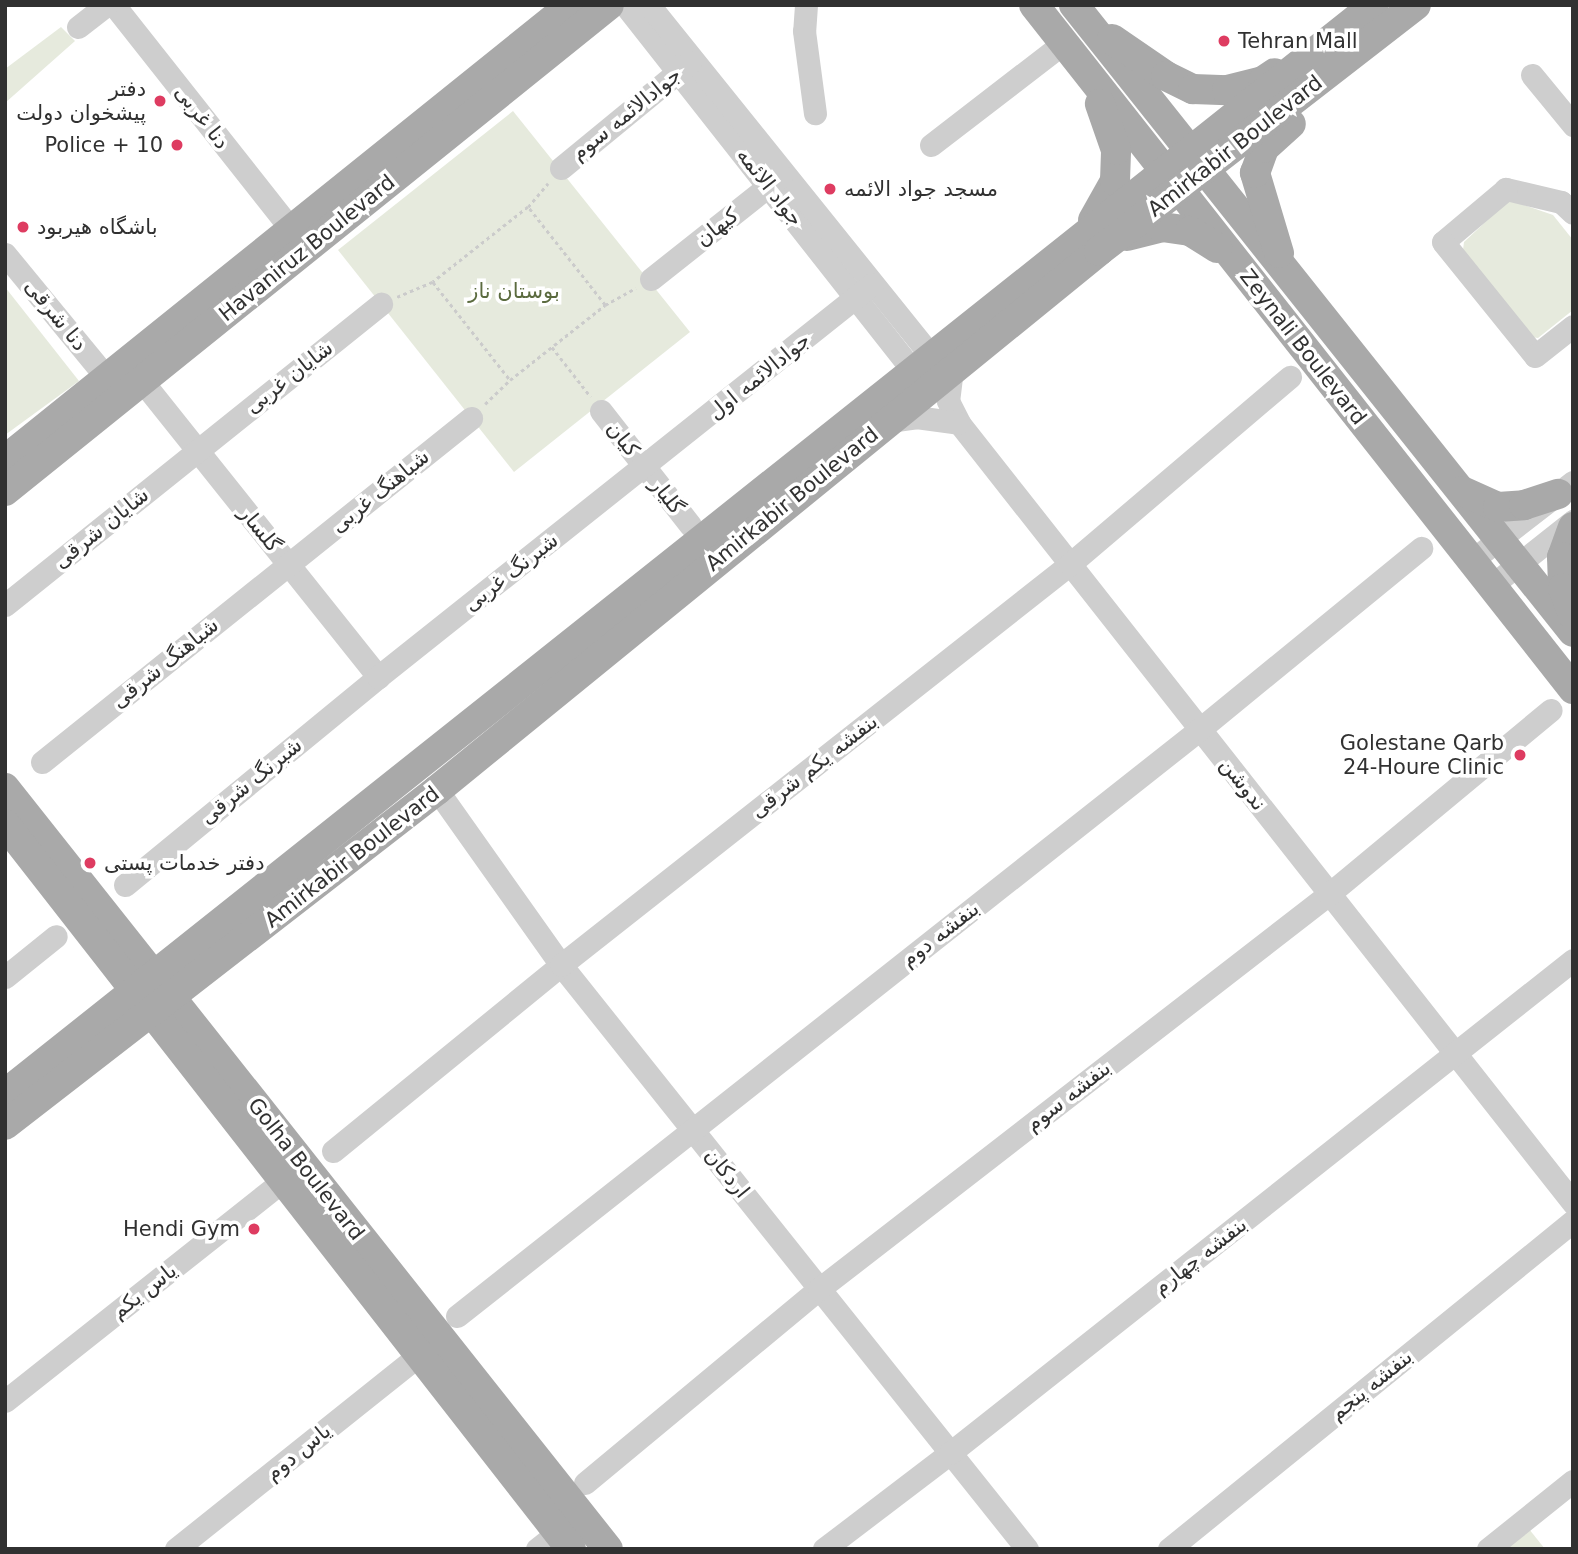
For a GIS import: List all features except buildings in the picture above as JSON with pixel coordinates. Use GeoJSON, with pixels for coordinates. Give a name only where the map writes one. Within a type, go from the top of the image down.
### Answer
{"type":"FeatureCollection","features":[{"type":"Feature","properties":{"kind":"main road","name":"Havaniruz Boulevard"},"geometry":{"type":"LineString","coordinates":[[5,460],[570,5]]}},
{"type":"Feature","properties":{"kind":"main road","name":"Havaniruz Boulevard"},"geometry":{"type":"LineString","coordinates":[[5,491],[609,5]]}},
{"type":"Feature","properties":{"kind":"main road","name":"Zeynali Boulevard"},"geometry":{"type":"LineString","coordinates":[[1034,5],[1573,689]]}},
{"type":"Feature","properties":{"kind":"main road","name":"Amirkabir Boulevard"},"geometry":{"type":"LineString","coordinates":[[1196,161],[1332,38],[1374,5]]}},
{"type":"Feature","properties":{"kind":"main road","name":"Amirkabir Boulevard"},"geometry":{"type":"LineString","coordinates":[[5,1125],[154,995],[932,365],[1196,161],[1416,5]]}},
{"type":"Feature","properties":{"kind":"main road"},"geometry":{"type":"LineString","coordinates":[[1287,276],[1258,190],[1255,173],[1264,148],[1373,60],[1428,5]]}},
{"type":"Feature","properties":{"kind":"main road","name":"Zeynali Boulevard"},"geometry":{"type":"LineString","coordinates":[[1079,12],[1456,489],[1573,632]]}},
{"type":"Feature","properties":{"kind":"main road"},"geometry":{"type":"LineString","coordinates":[[1079,12],[1166,76],[1193,89],[1227,90],[1263,81],[1332,38]]}},
{"type":"Feature","properties":{"kind":"main road"},"geometry":{"type":"LineString","coordinates":[[1057,36],[1102,108],[1116,150],[1115,181],[1091,243]]}},
{"type":"Feature","properties":{"kind":"main road"},"geometry":{"type":"LineString","coordinates":[[1091,243],[1162,227],[1190,231],[1216,248],[1261,292]]}},
{"type":"Feature","properties":{"kind":"main road","name":"Amirkabir Boulevard"},"geometry":{"type":"LineString","coordinates":[[5,1094],[154,995],[437,790],[886,421],[932,365]]}},
{"type":"Feature","properties":{"kind":"main road"},"geometry":{"type":"LineString","coordinates":[[1456,489],[1498,507],[1524,506],[1565,488]]}},
{"type":"Feature","properties":{"kind":"main road"},"geometry":{"type":"LineString","coordinates":[[1573,527],[1562,557],[1563,588],[1573,615]]}},
{"type":"Feature","properties":{"kind":"main road","name":"Golha Boulevard"},"geometry":{"type":"LineString","coordinates":[[5,788],[154,995],[283,1181],[419,1355],[562,1536],[599,1546]]}},
{"type":"Feature","properties":{"kind":"main road","name":"Golha Boulevard"},"geometry":{"type":"LineString","coordinates":[[5,824],[154,995],[562,1536]]}},
{"type":"Feature","properties":{"kind":"street"},"geometry":{"type":"LineString","coordinates":[[78,27],[106,5]]}},
{"type":"Feature","properties":{"kind":"street","name":"دنا غربی"},"geometry":{"type":"LineString","coordinates":[[114,5],[290,228]]}},
{"type":"Feature","properties":{"kind":"street","name":"جواد الائمه"},"geometry":{"type":"LineString","coordinates":[[625,5],[685,66],[864,291],[932,365]]}},
{"type":"Feature","properties":{"kind":"street","name":"جواد الائمه"},"geometry":{"type":"LineString","coordinates":[[649,5],[685,66]]}},
{"type":"Feature","properties":{"kind":"street"},"geometry":{"type":"LineString","coordinates":[[806,5],[804,31],[815,113]]}},
{"type":"Feature","properties":{"kind":"street"},"geometry":{"type":"LineString","coordinates":[[930,145],[1057,36]]}},
{"type":"Feature","properties":{"kind":"street","name":"جوادالائمه سوم"},"geometry":{"type":"LineString","coordinates":[[561,168],[685,66]]}},
{"type":"Feature","properties":{"kind":"street"},"geometry":{"type":"LineString","coordinates":[[1532,75],[1573,125]]}},
{"type":"Feature","properties":{"kind":"street","name":"کیهان"},"geometry":{"type":"LineString","coordinates":[[651,279],[776,180]]}},
{"type":"Feature","properties":{"kind":"street"},"geometry":{"type":"LineString","coordinates":[[1573,213],[1561,202],[1506,189],[1443,242],[1535,356],[1573,326]]}},
{"type":"Feature","properties":{"kind":"street","name":"دنا شرقی"},"geometry":{"type":"LineString","coordinates":[[5,254],[106,377]]}},
{"type":"Feature","properties":{"kind":"street","name":"جوادالائمه اول"},"geometry":{"type":"LineString","coordinates":[[645,467],[864,291]]}},
{"type":"Feature","properties":{"kind":"street","name":"شایان غربی"},"geometry":{"type":"LineString","coordinates":[[197,450],[381,304]]}},
{"type":"Feature","properties":{"kind":"street"},"geometry":{"type":"LineString","coordinates":[[932,365],[959,423]]}},
{"type":"Feature","properties":{"kind":"street","name":"بنفشه یکم شرقی"},"geometry":{"type":"LineString","coordinates":[[333,1151],[561,965],[1070,564],[1290,377]]}},
{"type":"Feature","properties":{"kind":"street","name":"گلسار"},"geometry":{"type":"LineString","coordinates":[[142,381],[378,677]]}},
{"type":"Feature","properties":{"kind":"street","name":"کیان"},"geometry":{"type":"LineString","coordinates":[[601,411],[645,467]]}},
{"type":"Feature","properties":{"kind":"street"},"geometry":{"type":"LineString","coordinates":[[886,421],[916,417],[959,423]]}},
{"type":"Feature","properties":{"kind":"street","name":"شباهنگ غربی"},"geometry":{"type":"LineString","coordinates":[[288,564],[471,418]]}},
{"type":"Feature","properties":{"kind":"street","name":"ندوشن"},"geometry":{"type":"LineString","coordinates":[[959,423],[1573,1203]]}},
{"type":"Feature","properties":{"kind":"street","name":"شایان شرقی"},"geometry":{"type":"LineString","coordinates":[[5,605],[197,450]]}},
{"type":"Feature","properties":{"kind":"street","name":"گلیار"},"geometry":{"type":"LineString","coordinates":[[645,467],[690,525]]}},
{"type":"Feature","properties":{"kind":"street","name":"شبرنگ غربی"},"geometry":{"type":"LineString","coordinates":[[378,677],[645,467]]}},
{"type":"Feature","properties":{"kind":"street"},"geometry":{"type":"LineString","coordinates":[[1471,561],[1565,488]]}},
{"type":"Feature","properties":{"kind":"street"},"geometry":{"type":"LineString","coordinates":[[1491,586],[1573,521]]}},
{"type":"Feature","properties":{"kind":"street","name":"بنفشه دوم"},"geometry":{"type":"LineString","coordinates":[[457,1316],[1200,729],[1421,548]]}},
{"type":"Feature","properties":{"kind":"street","name":"شباهنگ شرقی"},"geometry":{"type":"LineString","coordinates":[[42,762],[288,564]]}},
{"type":"Feature","properties":{"kind":"street","name":"شبرنگ شرقی"},"geometry":{"type":"LineString","coordinates":[[125,885],[378,677]]}},
{"type":"Feature","properties":{"kind":"street","name":"بنفشه سوم"},"geometry":{"type":"LineString","coordinates":[[585,1483],[820,1289],[1329,894],[1551,710]]}},
{"type":"Feature","properties":{"kind":"street","name":"اردکان"},"geometry":{"type":"LineString","coordinates":[[437,790],[561,965],[1027,1549]]}},
{"type":"Feature","properties":{"kind":"street"},"geometry":{"type":"LineString","coordinates":[[5,977],[56,936]]}},
{"type":"Feature","properties":{"kind":"street","name":"بنفشه چهارم"},"geometry":{"type":"LineString","coordinates":[[824,1549],[950,1453],[1573,960]]}},
{"type":"Feature","properties":{"kind":"street","name":"یاس یکم"},"geometry":{"type":"LineString","coordinates":[[5,1401],[283,1181]]}},
{"type":"Feature","properties":{"kind":"street","name":"بنفشه پنجم"},"geometry":{"type":"LineString","coordinates":[[1169,1549],[1573,1221]]}},
{"type":"Feature","properties":{"kind":"street","name":"یاس دوم"},"geometry":{"type":"LineString","coordinates":[[176,1549],[419,1355]]}},
{"type":"Feature","properties":{"kind":"street"},"geometry":{"type":"LineString","coordinates":[[1488,1549],[1573,1481]]}},
{"type":"Feature","properties":{"kind":"path"},"geometry":{"type":"LineString","coordinates":[[381,304],[433,282],[528,207],[561,168]]}},
{"type":"Feature","properties":{"kind":"path"},"geometry":{"type":"LineString","coordinates":[[528,207],[605,305]]}},
{"type":"Feature","properties":{"kind":"path"},"geometry":{"type":"LineString","coordinates":[[471,418],[510,380],[605,305],[651,279]]}},
{"type":"Feature","properties":{"kind":"path"},"geometry":{"type":"LineString","coordinates":[[433,282],[510,380]]}},
{"type":"Feature","properties":{"kind":"path"},"geometry":{"type":"LineString","coordinates":[[552,347],[601,411]]}},
{"type":"Feature","properties":{"kind":"green space"},"geometry":{"type":"Polygon","coordinates":[[[61,27],[75,41],[5,103],[5,69],[61,27]]]}},
{"type":"Feature","properties":{"kind":"green space","name":"بوستان ناز"},"geometry":{"type":"Polygon","coordinates":[[[513,111],[690,332],[514,472],[338,250],[513,111]]]}},
{"type":"Feature","properties":{"kind":"green space"},"geometry":{"type":"Polygon","coordinates":[[[1509,200],[1553,215],[1573,240],[1573,310],[1538,338],[1531,337],[1463,250],[1464,242],[1509,200]]]}},
{"type":"Feature","properties":{"kind":"green space"},"geometry":{"type":"Polygon","coordinates":[[[5,287],[79,381],[5,435],[5,287]]]}},
{"type":"Feature","properties":{"kind":"green space"},"geometry":{"type":"Polygon","coordinates":[[[1529,1529],[1545,1549],[1505,1549],[1529,1529]]]}},
{"type":"Feature","properties":{"kind":"place","name":"Tehran Mall"},"geometry":{"type":"Point","coordinates":[1224,41]}},
{"type":"Feature","properties":{"kind":"place","name":"دفتر پیشخوان دولت"},"geometry":{"type":"Point","coordinates":[160,101]}},
{"type":"Feature","properties":{"kind":"place","name":"Police + 10"},"geometry":{"type":"Point","coordinates":[177,145]}},
{"type":"Feature","properties":{"kind":"place","name":"مسجد جواد الائمه"},"geometry":{"type":"Point","coordinates":[830,189]}},
{"type":"Feature","properties":{"kind":"place","name":"باشگاه هیربود"},"geometry":{"type":"Point","coordinates":[23,227]}},
{"type":"Feature","properties":{"kind":"place","name":"Golestane Qarb 24-Houre Clinic"},"geometry":{"type":"Point","coordinates":[1520,755]}},
{"type":"Feature","properties":{"kind":"place","name":"دفتر خدمات پستی"},"geometry":{"type":"Point","coordinates":[90,863]}},
{"type":"Feature","properties":{"kind":"place","name":"Hendi Gym"},"geometry":{"type":"Point","coordinates":[254,1229]}}]}
